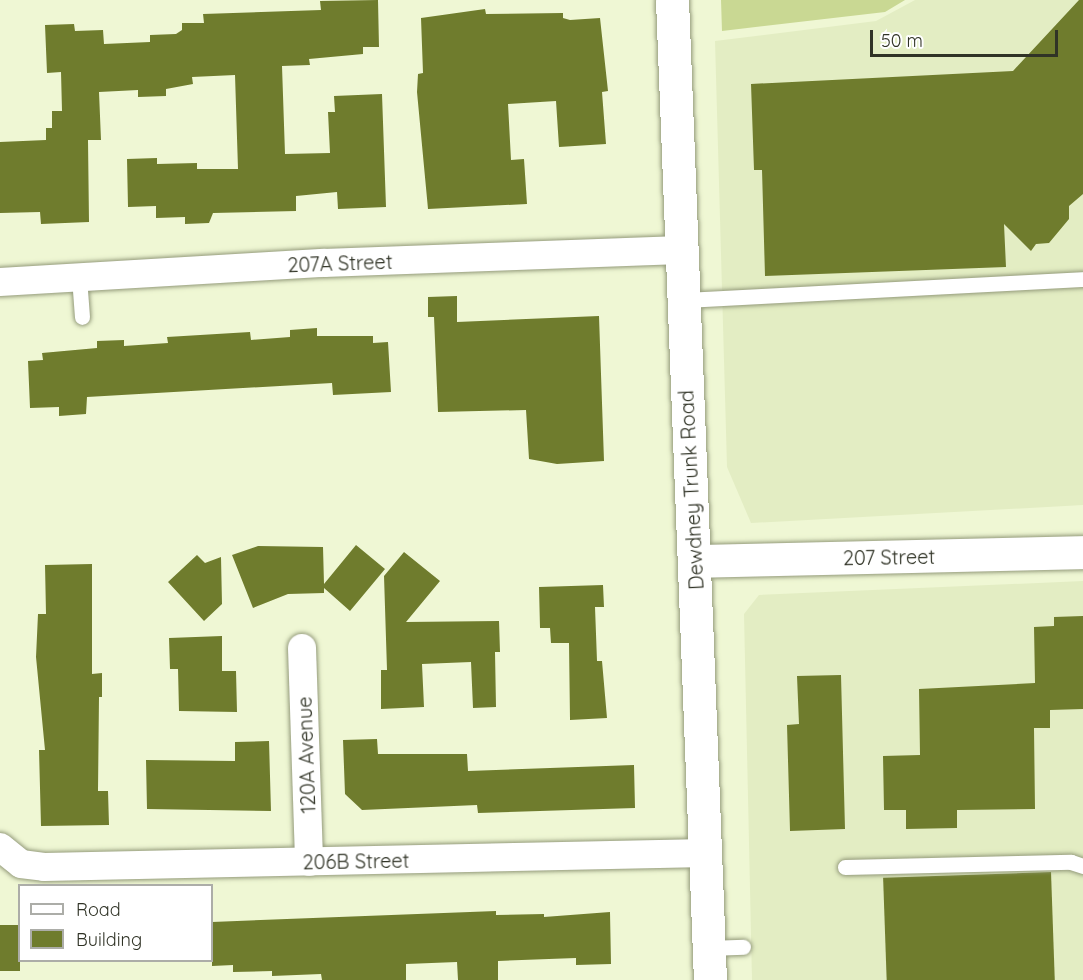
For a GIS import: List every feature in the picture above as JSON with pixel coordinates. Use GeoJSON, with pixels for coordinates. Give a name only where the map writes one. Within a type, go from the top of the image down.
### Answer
{"type":"FeatureCollection","features":[{"type":"Feature","properties":{"kind":"main road","name":"Dewdney Trunk Road"},"geometry":{"type":"LineString","coordinates":[[672,0],[707,853],[710,980]]}},
{"type":"Feature","properties":{"kind":"main road","name":"207 Street"},"geometry":{"type":"LineString","coordinates":[[694,561],[1083,552]]}},
{"type":"Feature","properties":{"kind":"street","name":"207A Street"},"geometry":{"type":"LineString","coordinates":[[0,282],[324,263],[681,250]]}},
{"type":"Feature","properties":{"kind":"street","name":"120A Avenue"},"geometry":{"type":"LineString","coordinates":[[302,648],[309,862]]}},
{"type":"Feature","properties":{"kind":"street","name":"206B Street"},"geometry":{"type":"LineString","coordinates":[[3,851],[21,864],[44,867],[707,853]]}},
{"type":"Feature","properties":{"kind":"lane"},"geometry":{"type":"LineString","coordinates":[[80,277],[82,317]]}},
{"type":"Feature","properties":{"kind":"lane"},"geometry":{"type":"LineString","coordinates":[[683,300],[1083,279]]}},
{"type":"Feature","properties":{"kind":"lane"},"geometry":{"type":"LineString","coordinates":[[845,867],[1071,862],[1083,866]]}},
{"type":"Feature","properties":{"kind":"lane"},"geometry":{"type":"LineString","coordinates":[[709,948],[743,947]]}},
{"type":"Feature","properties":{"kind":"shaded area"},"geometry":{"type":"Polygon","coordinates":[[[721,0],[905,0],[885,12],[722,31],[721,0]]]}},
{"type":"Feature","properties":{"kind":"shaded area"},"geometry":{"type":"Polygon","coordinates":[[[915,0],[1083,0],[1083,505],[751,523],[727,467],[715,41],[876,21],[915,0]]]}},
{"type":"Feature","properties":{"kind":"shaded area"},"geometry":{"type":"Polygon","coordinates":[[[1083,581],[1083,980],[752,980],[744,614],[759,595],[1083,581]]]}},
{"type":"Feature","properties":{"kind":"building"},"geometry":{"type":"Polygon","coordinates":[[[378,0],[379,47],[363,47],[363,54],[309,59],[310,65],[282,66],[285,154],[330,153],[328,112],[335,112],[334,96],[382,94],[386,207],[338,209],[337,192],[296,196],[296,211],[213,213],[209,223],[185,224],[185,217],[156,218],[156,206],[128,207],[127,159],[157,158],[157,164],[197,163],[197,169],[238,169],[235,75],[192,77],[193,84],[166,89],[166,96],[138,97],[138,90],[99,92],[101,140],[88,140],[89,222],[41,224],[40,212],[0,213],[0,142],[46,140],[46,128],[52,128],[52,111],[62,111],[61,72],[47,73],[45,25],[74,24],[75,31],[103,30],[104,44],[150,42],[150,35],[176,34],[182,30],[182,23],[204,23],[203,14],[321,10],[320,1],[378,0]]]}},
{"type":"Feature","properties":{"kind":"building"},"geometry":{"type":"Polygon","coordinates":[[[1079,0],[1083,0],[1083,194],[1069,206],[1069,219],[1049,243],[1036,244],[1031,251],[1004,224],[1006,267],[765,276],[762,170],[754,170],[751,84],[1013,71],[1079,0]]]}},
{"type":"Feature","properties":{"kind":"building"},"geometry":{"type":"Polygon","coordinates":[[[485,9],[486,14],[563,13],[563,18],[570,20],[600,18],[608,91],[602,92],[606,144],[559,147],[556,101],[508,104],[511,160],[524,159],[527,204],[428,209],[417,92],[418,74],[423,73],[421,18],[485,9]]]}},
{"type":"Feature","properties":{"kind":"building"},"geometry":{"type":"Polygon","coordinates":[[[457,296],[457,322],[599,316],[604,461],[557,464],[529,459],[526,410],[438,412],[434,317],[428,317],[428,297],[457,296]]]}},
{"type":"Feature","properties":{"kind":"building"},"geometry":{"type":"Polygon","coordinates":[[[317,328],[317,336],[373,336],[373,343],[388,342],[391,392],[333,395],[332,383],[87,397],[86,414],[59,416],[59,407],[30,408],[28,361],[43,360],[42,353],[97,348],[97,341],[124,340],[124,346],[168,343],[167,337],[250,332],[251,340],[290,337],[290,330],[317,328]]]}},
{"type":"Feature","properties":{"kind":"building"},"geometry":{"type":"Polygon","coordinates":[[[356,545],[385,569],[350,611],[324,588],[324,593],[288,594],[253,608],[232,555],[258,546],[323,547],[324,584],[356,545]]]}},
{"type":"Feature","properties":{"kind":"building"},"geometry":{"type":"Polygon","coordinates":[[[404,552],[440,581],[406,622],[499,621],[500,652],[495,652],[496,707],[473,708],[471,662],[422,664],[424,707],[381,709],[381,670],[387,670],[384,576],[404,552]]]}},
{"type":"Feature","properties":{"kind":"building"},"geometry":{"type":"Polygon","coordinates":[[[197,555],[205,563],[221,557],[222,604],[204,621],[168,582],[197,555]]]}},
{"type":"Feature","properties":{"kind":"building"},"geometry":{"type":"Polygon","coordinates":[[[92,564],[92,674],[102,673],[102,697],[99,697],[98,791],[108,791],[109,825],[41,826],[39,750],[45,750],[36,657],[38,614],[46,614],[45,565],[92,564]]]}},
{"type":"Feature","properties":{"kind":"building"},"geometry":{"type":"Polygon","coordinates":[[[603,585],[604,607],[595,607],[597,661],[602,661],[607,718],[570,720],[569,643],[551,643],[550,628],[540,628],[539,587],[603,585]]]}},
{"type":"Feature","properties":{"kind":"building"},"geometry":{"type":"Polygon","coordinates":[[[1083,616],[1083,709],[1050,710],[1050,728],[1034,728],[1035,809],[957,810],[957,828],[906,829],[906,810],[884,810],[883,756],[920,755],[919,689],[1035,683],[1034,627],[1054,626],[1054,617],[1083,616]]]}},
{"type":"Feature","properties":{"kind":"building"},"geometry":{"type":"Polygon","coordinates":[[[222,636],[222,671],[236,671],[237,712],[179,711],[178,669],[170,669],[169,638],[222,636]]]}},
{"type":"Feature","properties":{"kind":"building"},"geometry":{"type":"Polygon","coordinates":[[[841,675],[845,829],[790,831],[787,725],[799,724],[797,676],[841,675]]]}},
{"type":"Feature","properties":{"kind":"building"},"geometry":{"type":"Polygon","coordinates":[[[377,739],[378,754],[467,754],[468,771],[634,765],[635,808],[478,813],[477,805],[362,810],[345,794],[343,740],[377,739]]]}},
{"type":"Feature","properties":{"kind":"building"},"geometry":{"type":"Polygon","coordinates":[[[269,741],[271,811],[147,809],[146,760],[235,761],[235,742],[269,741]]]}},
{"type":"Feature","properties":{"kind":"building"},"geometry":{"type":"Polygon","coordinates":[[[1051,872],[1055,980],[887,980],[883,878],[1051,872]]]}},
{"type":"Feature","properties":{"kind":"building"},"geometry":{"type":"Polygon","coordinates":[[[496,911],[496,915],[544,914],[544,917],[610,912],[611,964],[576,965],[576,958],[498,961],[498,980],[458,980],[457,962],[406,964],[406,980],[322,980],[321,974],[272,976],[272,971],[233,972],[233,965],[212,966],[213,922],[496,911]]]}},
{"type":"Feature","properties":{"kind":"building"},"geometry":{"type":"Polygon","coordinates":[[[0,925],[18,925],[20,971],[0,971],[0,925]]]}}]}
